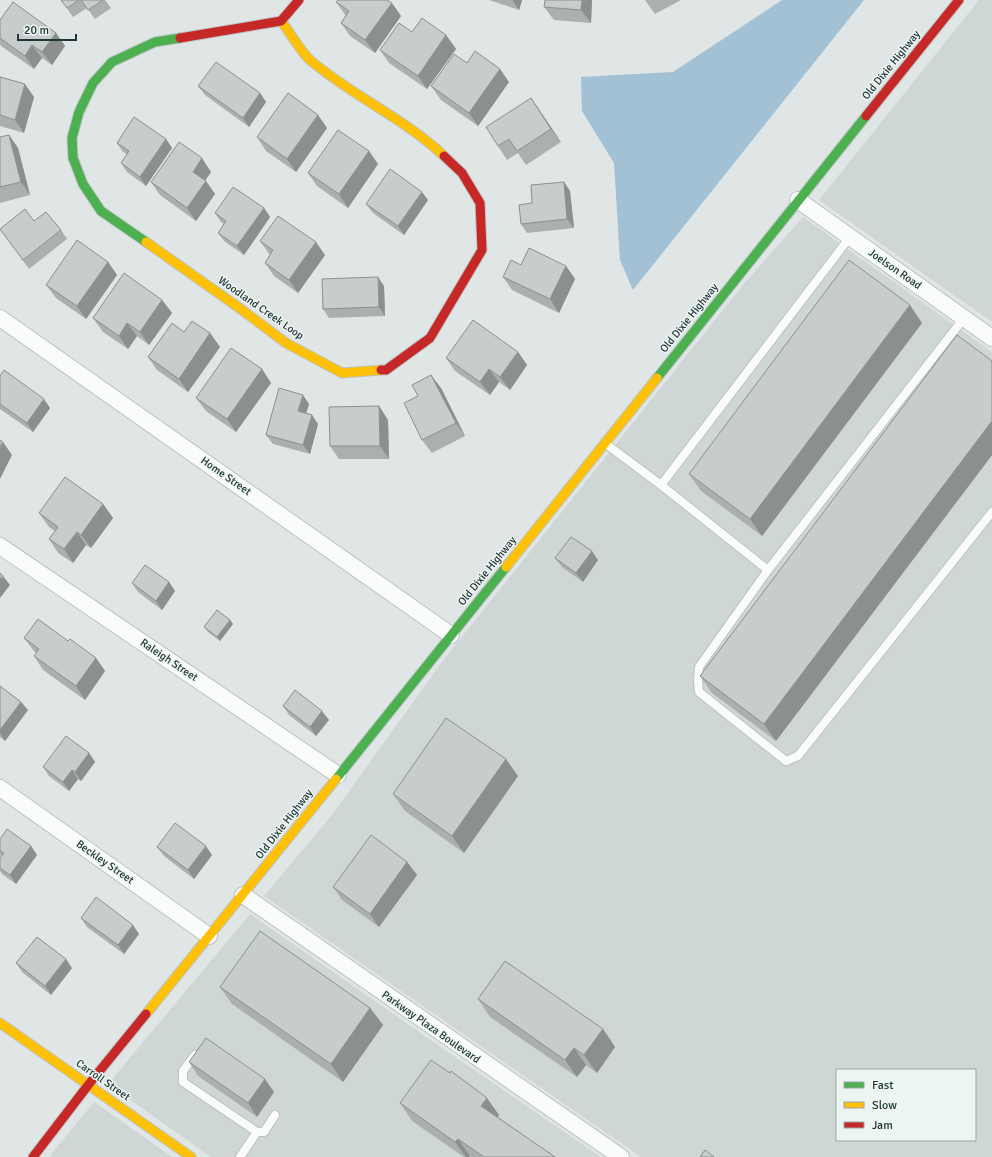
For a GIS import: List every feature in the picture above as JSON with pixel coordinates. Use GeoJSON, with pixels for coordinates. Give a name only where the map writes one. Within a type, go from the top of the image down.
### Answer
{"type":"FeatureCollection","features":[{"type":"Feature","properties":{"kind":"street"},"geometry":{"type":"LineString","coordinates":[[281,21],[299,0]]}},
{"type":"Feature","properties":{"kind":"street","name":"Old Dixie Highway"},"geometry":{"type":"LineString","coordinates":[[33,1157],[89,1084],[243,895],[959,0]]}},
{"type":"Feature","properties":{"kind":"street","name":"Woodland Creek Loop"},"geometry":{"type":"LineString","coordinates":[[281,21],[309,59],[358,95],[429,142],[462,173],[480,204],[482,250],[430,338],[386,370],[342,373],[286,342],[101,211],[83,184],[73,158],[72,138],[80,112],[94,83],[112,62],[155,42],[281,21]]}},
{"type":"Feature","properties":{"kind":"street","name":"Joelson Road"},"geometry":{"type":"LineString","coordinates":[[798,200],[992,338]]}},
{"type":"Feature","properties":{"kind":"street","name":"Home Street"},"geometry":{"type":"LineString","coordinates":[[0,318],[451,635]]}},
{"type":"Feature","properties":{"kind":"street","name":"Raleigh Street"},"geometry":{"type":"LineString","coordinates":[[0,546],[338,775]]}},
{"type":"Feature","properties":{"kind":"street","name":"Beckley Street"},"geometry":{"type":"LineString","coordinates":[[0,788],[209,936]]}},
{"type":"Feature","properties":{"kind":"street","name":"Parkway Plaza Boulevard"},"geometry":{"type":"LineString","coordinates":[[243,895],[620,1157]]}},
{"type":"Feature","properties":{"kind":"street","name":"Carroll Street"},"geometry":{"type":"LineString","coordinates":[[0,1023],[191,1157]]}},
{"type":"Feature","properties":{"kind":"lane"},"geometry":{"type":"LineString","coordinates":[[661,484],[850,237]]}},
{"type":"Feature","properties":{"kind":"lane"},"geometry":{"type":"LineString","coordinates":[[964,318],[768,570],[699,667],[699,692],[786,761],[798,756],[992,512]]}},
{"type":"Feature","properties":{"kind":"lane"},"geometry":{"type":"LineString","coordinates":[[604,443],[661,484],[768,570]]}},
{"type":"Feature","properties":{"kind":"lane"},"geometry":{"type":"LineString","coordinates":[[198,1051],[183,1071],[183,1082],[257,1132],[264,1132],[275,1115]]}},
{"type":"Feature","properties":{"kind":"lane"},"geometry":{"type":"LineString","coordinates":[[240,1157],[257,1132]]}},
{"type":"Feature","properties":{"kind":"shaded area"},"geometry":{"type":"Polygon","coordinates":[[[979,0],[992,0],[992,322],[819,200],[979,0]]]}},
{"type":"Feature","properties":{"kind":"shaded area"},"geometry":{"type":"Polygon","coordinates":[[[803,217],[992,352],[992,1157],[641,1157],[264,896],[332,815],[445,658],[743,285],[803,217]]]}},
{"type":"Feature","properties":{"kind":"shaded area"},"geometry":{"type":"Polygon","coordinates":[[[250,914],[601,1157],[211,1157],[108,1084],[250,914]]]}},
{"type":"Feature","properties":{"kind":"shaded area"},"geometry":{"type":"Polygon","coordinates":[[[94,1102],[172,1157],[49,1157],[94,1102]]]}},
{"type":"Feature","properties":{"kind":"water"},"geometry":{"type":"Polygon","coordinates":[[[782,0],[864,0],[633,290],[620,260],[614,163],[582,111],[581,77],[673,72],[782,0]]]}},
{"type":"Feature","properties":{"kind":"building"},"geometry":{"type":"Polygon","coordinates":[[[61,0],[79,0],[67,8],[61,0]]]}},
{"type":"Feature","properties":{"kind":"building"},"geometry":{"type":"Polygon","coordinates":[[[81,0],[103,0],[88,10],[81,0]]]}},
{"type":"Feature","properties":{"kind":"building"},"geometry":{"type":"Polygon","coordinates":[[[338,0],[387,0],[392,3],[365,40],[341,23],[349,11],[336,2],[338,0]]]}},
{"type":"Feature","properties":{"kind":"building"},"geometry":{"type":"Polygon","coordinates":[[[545,0],[582,0],[581,10],[544,7],[545,0]]]}},
{"type":"Feature","properties":{"kind":"building"},"geometry":{"type":"Polygon","coordinates":[[[13,2],[56,33],[42,52],[32,45],[25,56],[0,38],[0,20],[13,2]]]}},
{"type":"Feature","properties":{"kind":"building"},"geometry":{"type":"Polygon","coordinates":[[[422,18],[446,35],[418,76],[380,50],[399,23],[412,32],[422,18]]]}},
{"type":"Feature","properties":{"kind":"building"},"geometry":{"type":"Polygon","coordinates":[[[475,51],[500,69],[469,113],[431,86],[454,54],[467,63],[475,51]]]}},
{"type":"Feature","properties":{"kind":"building"},"geometry":{"type":"Polygon","coordinates":[[[216,62],[260,93],[243,118],[198,86],[216,62]]]}},
{"type":"Feature","properties":{"kind":"building"},"geometry":{"type":"Polygon","coordinates":[[[0,77],[25,84],[15,120],[0,115],[0,77]]]}},
{"type":"Feature","properties":{"kind":"building"},"geometry":{"type":"Polygon","coordinates":[[[288,93],[318,115],[287,159],[257,137],[288,93]]]}},
{"type":"Feature","properties":{"kind":"building"},"geometry":{"type":"Polygon","coordinates":[[[531,98],[551,129],[517,151],[509,139],[498,146],[486,127],[531,98]]]}},
{"type":"Feature","properties":{"kind":"building"},"geometry":{"type":"Polygon","coordinates":[[[134,117],[166,139],[140,177],[121,163],[129,151],[117,143],[134,117]]]}},
{"type":"Feature","properties":{"kind":"building"},"geometry":{"type":"Polygon","coordinates":[[[338,130],[369,151],[339,194],[308,173],[338,130]]]}},
{"type":"Feature","properties":{"kind":"building"},"geometry":{"type":"Polygon","coordinates":[[[9,135],[21,182],[0,187],[0,137],[9,135]]]}},
{"type":"Feature","properties":{"kind":"building"},"geometry":{"type":"Polygon","coordinates":[[[179,142],[202,158],[193,172],[206,181],[187,208],[151,182],[179,142]]]}},
{"type":"Feature","properties":{"kind":"building"},"geometry":{"type":"Polygon","coordinates":[[[390,169],[422,192],[398,226],[366,204],[390,169]]]}},
{"type":"Feature","properties":{"kind":"building"},"geometry":{"type":"Polygon","coordinates":[[[564,182],[567,219],[521,224],[519,205],[532,203],[531,185],[564,182]]]}},
{"type":"Feature","properties":{"kind":"building"},"geometry":{"type":"Polygon","coordinates":[[[233,187],[264,208],[237,246],[218,233],[226,221],[215,213],[233,187]]]}},
{"type":"Feature","properties":{"kind":"building"},"geometry":{"type":"Polygon","coordinates":[[[25,209],[34,221],[46,212],[61,230],[23,260],[0,229],[25,209]]]}},
{"type":"Feature","properties":{"kind":"building"},"geometry":{"type":"Polygon","coordinates":[[[278,216],[316,242],[289,280],[265,263],[273,250],[260,241],[278,216]]]}},
{"type":"Feature","properties":{"kind":"building"},"geometry":{"type":"Polygon","coordinates":[[[77,240],[108,262],[77,306],[46,285],[77,240]]]}},
{"type":"Feature","properties":{"kind":"building"},"geometry":{"type":"Polygon","coordinates":[[[529,248],[566,266],[550,299],[503,277],[511,260],[521,265],[529,248]]]}},
{"type":"Feature","properties":{"kind":"building"},"geometry":{"type":"Polygon","coordinates":[[[849,260],[910,305],[750,519],[689,474],[849,260]]]}},
{"type":"Feature","properties":{"kind":"building"},"geometry":{"type":"Polygon","coordinates":[[[124,273],[162,300],[140,332],[127,323],[119,336],[93,318],[124,273]]]}},
{"type":"Feature","properties":{"kind":"building"},"geometry":{"type":"Polygon","coordinates":[[[378,277],[379,307],[323,309],[322,279],[378,277]]]}},
{"type":"Feature","properties":{"kind":"building"},"geometry":{"type":"Polygon","coordinates":[[[473,320],[518,352],[500,377],[489,369],[480,382],[446,358],[473,320]]]}},
{"type":"Feature","properties":{"kind":"building"},"geometry":{"type":"Polygon","coordinates":[[[192,321],[210,333],[179,379],[148,357],[172,323],[184,332],[192,321]]]}},
{"type":"Feature","properties":{"kind":"building"},"geometry":{"type":"Polygon","coordinates":[[[957,335],[992,361],[992,421],[764,724],[700,676],[957,335]]]}},
{"type":"Feature","properties":{"kind":"building"},"geometry":{"type":"Polygon","coordinates":[[[231,348],[262,369],[227,419],[196,398],[231,348]]]}},
{"type":"Feature","properties":{"kind":"building"},"geometry":{"type":"Polygon","coordinates":[[[4,370],[44,399],[27,423],[0,404],[0,376],[4,370]]]}},
{"type":"Feature","properties":{"kind":"building"},"geometry":{"type":"Polygon","coordinates":[[[431,375],[456,423],[422,440],[404,403],[418,396],[412,385],[431,375]]]}},
{"type":"Feature","properties":{"kind":"building"},"geometry":{"type":"Polygon","coordinates":[[[279,388],[303,395],[298,411],[312,415],[303,445],[266,435],[279,388]]]}},
{"type":"Feature","properties":{"kind":"building"},"geometry":{"type":"Polygon","coordinates":[[[379,406],[380,446],[330,446],[329,407],[379,406]]]}},
{"type":"Feature","properties":{"kind":"building"},"geometry":{"type":"Polygon","coordinates":[[[0,440],[3,442],[0,448],[0,440]]]}},
{"type":"Feature","properties":{"kind":"building"},"geometry":{"type":"Polygon","coordinates":[[[65,477],[103,504],[81,535],[77,532],[64,549],[49,539],[58,527],[39,513],[65,477]]]}},
{"type":"Feature","properties":{"kind":"building"},"geometry":{"type":"Polygon","coordinates":[[[571,537],[592,551],[576,573],[555,558],[571,537]]]}},
{"type":"Feature","properties":{"kind":"building"},"geometry":{"type":"Polygon","coordinates":[[[145,565],[169,582],[156,601],[132,583],[145,565]]]}},
{"type":"Feature","properties":{"kind":"building"},"geometry":{"type":"Polygon","coordinates":[[[0,573],[3,576],[0,580],[0,573]]]}},
{"type":"Feature","properties":{"kind":"building"},"geometry":{"type":"Polygon","coordinates":[[[217,610],[230,620],[217,637],[204,627],[217,610]]]}},
{"type":"Feature","properties":{"kind":"building"},"geometry":{"type":"Polygon","coordinates":[[[38,619],[68,641],[70,639],[96,658],[76,686],[34,656],[39,649],[24,638],[38,619]]]}},
{"type":"Feature","properties":{"kind":"building"},"geometry":{"type":"Polygon","coordinates":[[[0,686],[21,702],[0,730],[0,686]]]}},
{"type":"Feature","properties":{"kind":"building"},"geometry":{"type":"Polygon","coordinates":[[[295,690],[322,711],[310,727],[283,706],[295,690]]]}},
{"type":"Feature","properties":{"kind":"building"},"geometry":{"type":"Polygon","coordinates":[[[446,718],[506,759],[452,836],[393,794],[446,718]]]}},
{"type":"Feature","properties":{"kind":"building"},"geometry":{"type":"Polygon","coordinates":[[[66,736],[89,753],[75,772],[72,770],[63,782],[43,767],[66,736]]]}},
{"type":"Feature","properties":{"kind":"building"},"geometry":{"type":"Polygon","coordinates":[[[175,823],[206,846],[188,870],[157,847],[175,823]]]}},
{"type":"Feature","properties":{"kind":"building"},"geometry":{"type":"Polygon","coordinates":[[[7,829],[31,846],[10,875],[0,868],[0,858],[4,853],[0,851],[0,839],[7,829]]]}},
{"type":"Feature","properties":{"kind":"building"},"geometry":{"type":"Polygon","coordinates":[[[371,835],[407,862],[370,914],[333,887],[371,835]]]}},
{"type":"Feature","properties":{"kind":"building"},"geometry":{"type":"Polygon","coordinates":[[[96,897],[133,925],[118,945],[81,918],[96,897]]]}},
{"type":"Feature","properties":{"kind":"building"},"geometry":{"type":"Polygon","coordinates":[[[260,931],[370,1008],[331,1064],[220,987],[260,931]]]}},
{"type":"Feature","properties":{"kind":"building"},"geometry":{"type":"Polygon","coordinates":[[[37,937],[66,959],[45,986],[16,963],[37,937]]]}},
{"type":"Feature","properties":{"kind":"building"},"geometry":{"type":"Polygon","coordinates":[[[505,961],[603,1029],[584,1055],[574,1048],[565,1060],[478,999],[505,961]]]}},
{"type":"Feature","properties":{"kind":"building"},"geometry":{"type":"Polygon","coordinates":[[[206,1038],[265,1079],[248,1103],[189,1062],[206,1038]]]}},
{"type":"Feature","properties":{"kind":"building"},"geometry":{"type":"Polygon","coordinates":[[[431,1060],[450,1073],[451,1071],[487,1098],[481,1106],[555,1157],[484,1157],[458,1139],[455,1142],[400,1103],[431,1060]]]}},
{"type":"Feature","properties":{"kind":"building"},"geometry":{"type":"Polygon","coordinates":[[[705,1150],[714,1157],[700,1157],[705,1150]]]}},
{"type":"Feature","properties":{"kind":"traffic: fast"},"geometry":{"type":"LineString","coordinates":[[146,242],[101,211],[83,184],[73,158],[72,138],[79,112],[93,83],[112,62],[155,42],[180,38]]}},
{"type":"Feature","properties":{"kind":"traffic: fast"},"geometry":{"type":"LineString","coordinates":[[657,378],[866,116]]}},
{"type":"Feature","properties":{"kind":"traffic: fast"},"geometry":{"type":"LineString","coordinates":[[336,779],[506,567]]}},
{"type":"Feature","properties":{"kind":"traffic: slow"},"geometry":{"type":"LineString","coordinates":[[281,21],[310,60],[343,85],[412,130],[444,156]]}},
{"type":"Feature","properties":{"kind":"traffic: slow"},"geometry":{"type":"LineString","coordinates":[[146,242],[286,343],[342,373],[381,370]]}},
{"type":"Feature","properties":{"kind":"traffic: slow"},"geometry":{"type":"LineString","coordinates":[[506,567],[657,378]]}},
{"type":"Feature","properties":{"kind":"traffic: slow"},"geometry":{"type":"LineString","coordinates":[[146,1014],[336,779]]}},
{"type":"Feature","properties":{"kind":"traffic: slow"},"geometry":{"type":"LineString","coordinates":[[0,1023],[191,1157]]}},
{"type":"Feature","properties":{"kind":"traffic: jam"},"geometry":{"type":"LineString","coordinates":[[180,38],[281,21],[299,0]]}},
{"type":"Feature","properties":{"kind":"traffic: jam"},"geometry":{"type":"LineString","coordinates":[[866,116],[959,0]]}},
{"type":"Feature","properties":{"kind":"traffic: jam"},"geometry":{"type":"LineString","coordinates":[[381,370],[386,370],[430,338],[482,250],[480,203],[462,173],[444,156]]}},
{"type":"Feature","properties":{"kind":"traffic: jam"},"geometry":{"type":"LineString","coordinates":[[33,1157],[89,1084],[146,1014]]}}]}
